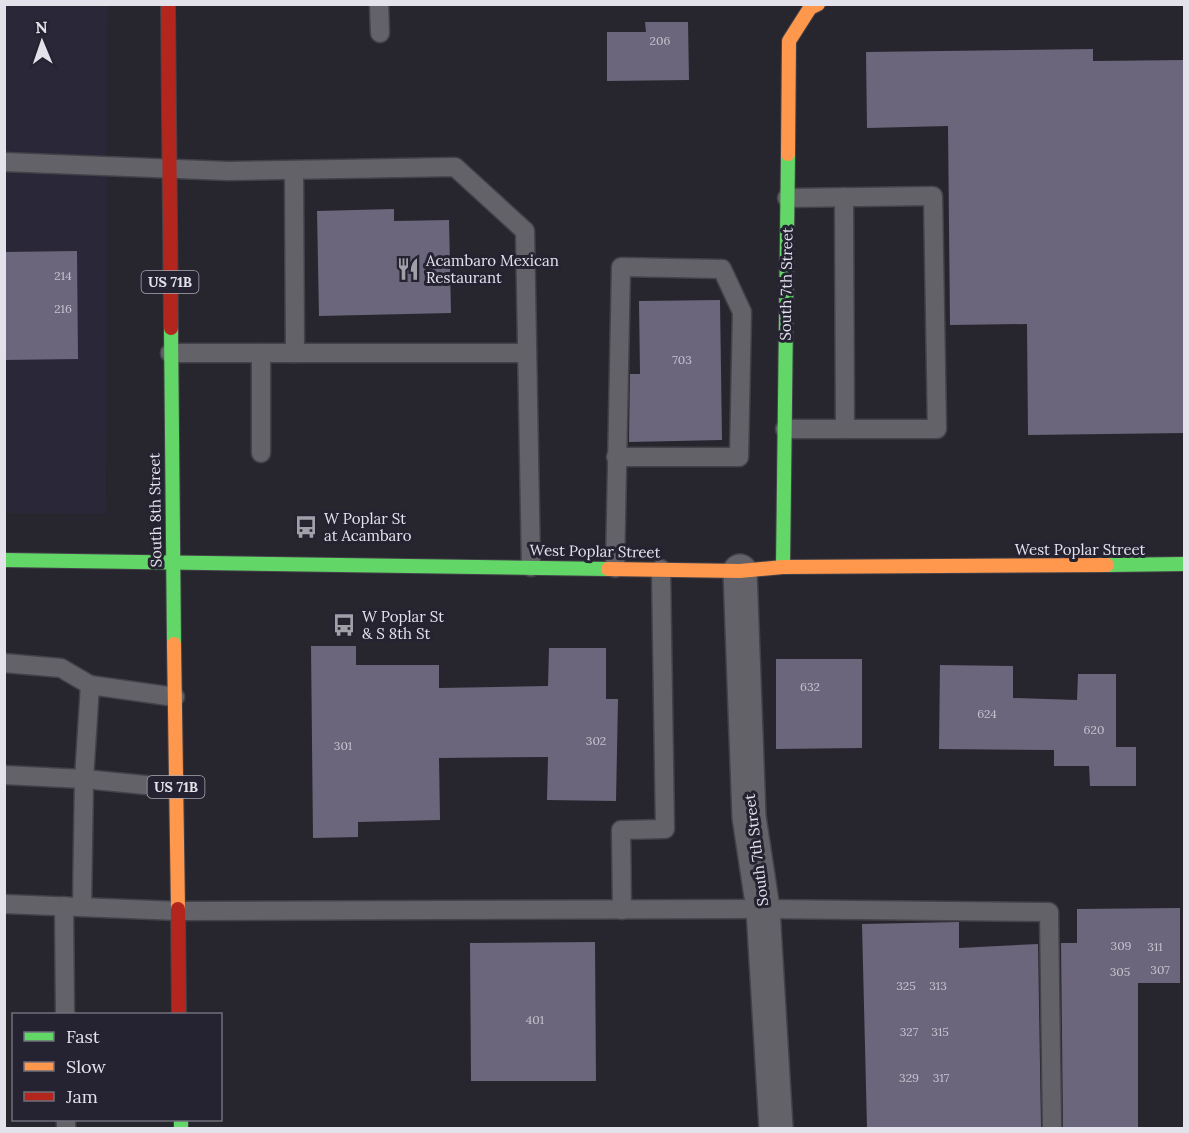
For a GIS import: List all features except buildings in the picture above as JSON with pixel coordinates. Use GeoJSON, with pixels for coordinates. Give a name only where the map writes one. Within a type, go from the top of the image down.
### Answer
{"type":"FeatureCollection","features":[{"type":"Feature","properties":{"kind":"street","name":"South 8th Street"},"geometry":{"type":"LineString","coordinates":[[168,4],[172,561],[179,1013]]}},
{"type":"Feature","properties":{"kind":"street","name":"South 7th Street"},"geometry":{"type":"LineString","coordinates":[[783,567],[789,41],[811,6]]}},
{"type":"Feature","properties":{"kind":"street","name":"West Poplar Street"},"geometry":{"type":"LineString","coordinates":[[4,560],[740,571],[783,567],[1185,564]]}},
{"type":"Feature","properties":{"kind":"street","name":"South 7th Street"},"geometry":{"type":"LineString","coordinates":[[740,571],[749,817],[763,909],[776,1128]]}},
{"type":"Feature","properties":{"kind":"lane"},"geometry":{"type":"LineString","coordinates":[[379,4],[380,33]]}},
{"type":"Feature","properties":{"kind":"lane"},"geometry":{"type":"LineString","coordinates":[[4,162],[170,169],[294,170],[455,167],[525,231],[531,567]]}},
{"type":"Feature","properties":{"kind":"lane"},"geometry":{"type":"LineString","coordinates":[[294,170],[295,353]]}},
{"type":"Feature","properties":{"kind":"lane"},"geometry":{"type":"LineString","coordinates":[[784,429],[937,429],[933,196],[787,198]]}},
{"type":"Feature","properties":{"kind":"lane"},"geometry":{"type":"LineString","coordinates":[[844,197],[846,429]]}},
{"type":"Feature","properties":{"kind":"lane"},"geometry":{"type":"LineString","coordinates":[[615,568],[616,457],[621,267],[722,269],[742,312],[739,457],[616,457]]}},
{"type":"Feature","properties":{"kind":"lane"},"geometry":{"type":"LineString","coordinates":[[170,353],[527,353]]}},
{"type":"Feature","properties":{"kind":"lane"},"geometry":{"type":"LineString","coordinates":[[261,353],[261,453]]}},
{"type":"Feature","properties":{"kind":"lane"},"geometry":{"type":"LineString","coordinates":[[622,910],[621,830],[665,829],[662,569]]}},
{"type":"Feature","properties":{"kind":"lane"},"geometry":{"type":"LineString","coordinates":[[4,663],[61,668],[90,685],[175,697]]}},
{"type":"Feature","properties":{"kind":"lane"},"geometry":{"type":"LineString","coordinates":[[65,1013],[90,685]]}},
{"type":"Feature","properties":{"kind":"lane"},"geometry":{"type":"LineString","coordinates":[[4,775],[84,779],[176,788]]}},
{"type":"Feature","properties":{"kind":"lane"},"geometry":{"type":"LineString","coordinates":[[4,904],[178,911],[763,909],[1049,912],[1052,1128]]}},
{"type":"Feature","properties":{"kind":"shaded area"},"geometry":{"type":"Polygon","coordinates":[[[5,5],[107,5],[106,514],[5,513],[5,5]]]}},
{"type":"Feature","properties":{"kind":"traffic: fast"},"geometry":{"type":"LineString","coordinates":[[783,567],[788,154]]}},
{"type":"Feature","properties":{"kind":"traffic: fast"},"geometry":{"type":"LineString","coordinates":[[171,328],[174,644]]}},
{"type":"Feature","properties":{"kind":"traffic: fast"},"geometry":{"type":"LineString","coordinates":[[4,560],[608,569]]}},
{"type":"Feature","properties":{"kind":"traffic: fast"},"geometry":{"type":"LineString","coordinates":[[1107,565],[1184,564]]}},
{"type":"Feature","properties":{"kind":"traffic: fast"},"geometry":{"type":"LineString","coordinates":[[181,1121],[181,1128]]}},
{"type":"Feature","properties":{"kind":"traffic: slow"},"geometry":{"type":"LineString","coordinates":[[788,154],[789,41],[810,8],[818,4]]}},
{"type":"Feature","properties":{"kind":"traffic: slow"},"geometry":{"type":"LineString","coordinates":[[608,569],[740,571],[783,567],[1107,565]]}},
{"type":"Feature","properties":{"kind":"traffic: slow"},"geometry":{"type":"LineString","coordinates":[[174,644],[178,909]]}},
{"type":"Feature","properties":{"kind":"traffic: jam"},"geometry":{"type":"LineString","coordinates":[[168,4],[171,328]]}},
{"type":"Feature","properties":{"kind":"traffic: jam"},"geometry":{"type":"LineString","coordinates":[[178,909],[179,1013]]}},
{"type":"Feature","properties":{"kind":"place","name":"Acambaro Mexican Restaurant"},"geometry":{"type":"Point","coordinates":[408,269]}},
{"type":"Feature","properties":{"kind":"place","name":"W Poplar St at Acambaro"},"geometry":{"type":"Point","coordinates":[306,527]}},
{"type":"Feature","properties":{"kind":"place","name":"W Poplar St & S 8th St"},"geometry":{"type":"Point","coordinates":[344,625]}}]}
